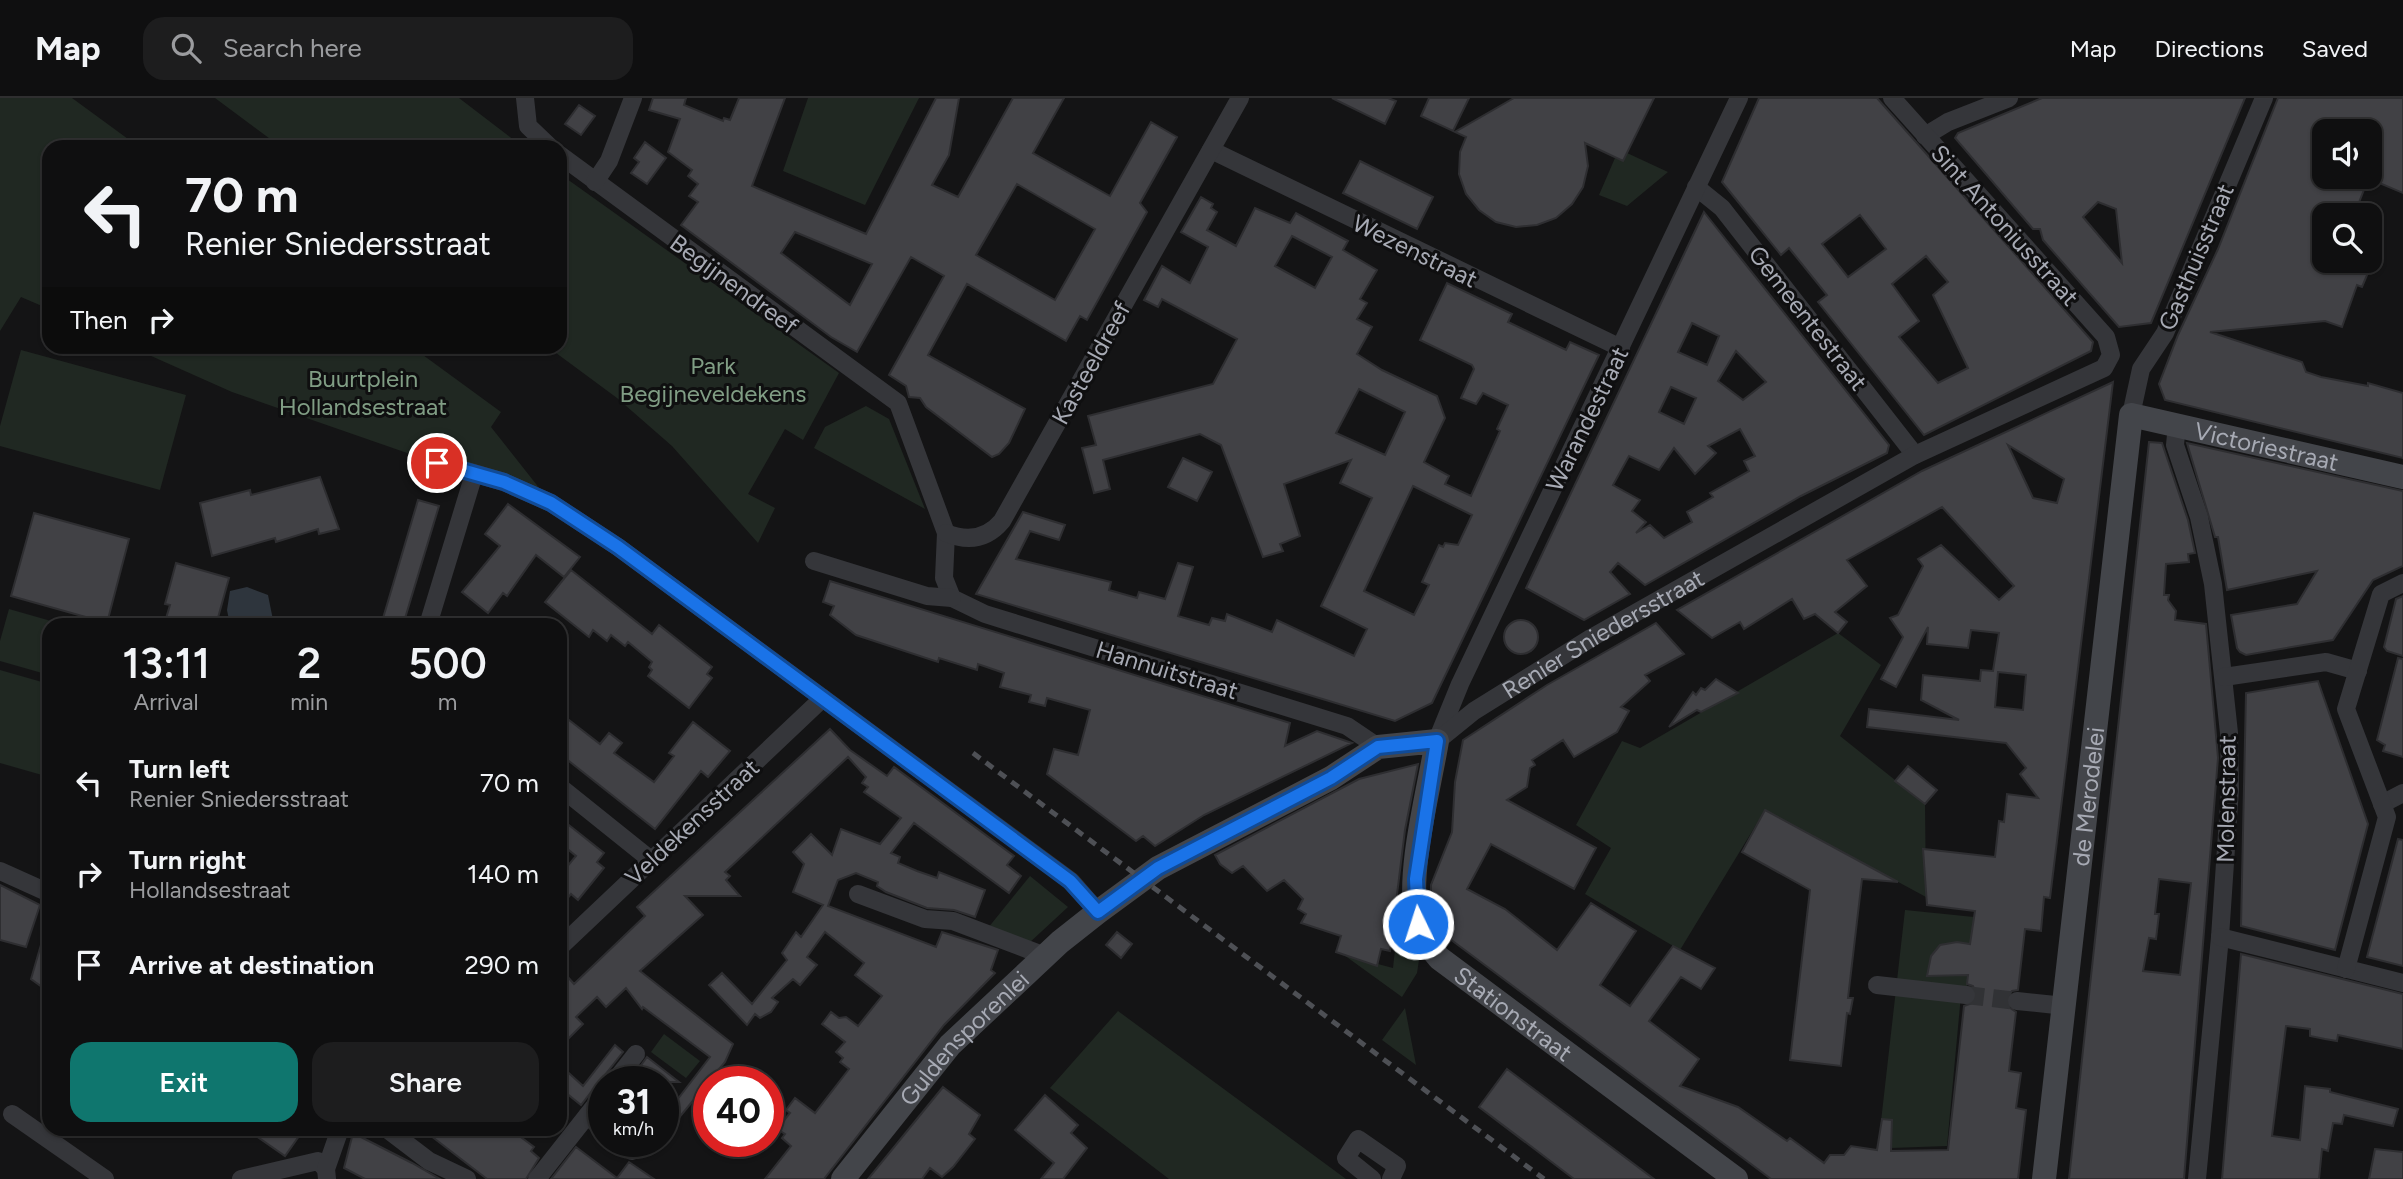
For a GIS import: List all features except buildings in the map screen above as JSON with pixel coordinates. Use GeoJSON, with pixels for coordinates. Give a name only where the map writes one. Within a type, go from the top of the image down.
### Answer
{"type":"FeatureCollection","features":[{"type":"Feature","properties":{"kind":"street"},"geometry":{"type":"LineString","coordinates":[[525,98],[528,126],[543,140]]}},
{"type":"Feature","properties":{"kind":"street"},"geometry":{"type":"LineString","coordinates":[[595,182],[609,161],[633,98]]}},
{"type":"Feature","properties":{"kind":"street","name":"Kasteeldreef"},"geometry":{"type":"LineString","coordinates":[[946,533],[957,538],[980,537],[993,532],[1002,521],[1240,98]]}},
{"type":"Feature","properties":{"kind":"street","name":"Warandestraat"},"geometry":{"type":"LineString","coordinates":[[1437,741],[1460,684],[1739,98]]}},
{"type":"Feature","properties":{"kind":"street","name":"Sint Antoniusstraat"},"geometry":{"type":"LineString","coordinates":[[1892,98],[2106,337],[2111,355]]}},
{"type":"Feature","properties":{"kind":"street"},"geometry":{"type":"LineString","coordinates":[[1925,136],[1948,122],[2009,98]]}},
{"type":"Feature","properties":{"kind":"street","name":"Gasthuisstraat"},"geometry":{"type":"LineString","coordinates":[[2131,415],[2141,369],[2165,333],[2264,98]]}},
{"type":"Feature","properties":{"kind":"street","name":"Wezenstraat"},"geometry":{"type":"LineString","coordinates":[[1211,150],[1621,348]]}},
{"type":"Feature","properties":{"kind":"street","name":"Begijnendreef"},"geometry":{"type":"LineString","coordinates":[[567,160],[898,403],[907,421],[946,533]]}},
{"type":"Feature","properties":{"kind":"street","name":"Gemeentestraat"},"geometry":{"type":"LineString","coordinates":[[1696,187],[1722,208],[1915,455]]}},
{"type":"Feature","properties":{"kind":"street","name":"Renier Sniedersstraat"},"geometry":{"type":"LineString","coordinates":[[1437,741],[1474,711],[1591,638],[1915,455],[2098,374],[2111,355]]}},
{"type":"Feature","properties":{"kind":"street","name":"Victoriestraat"},"geometry":{"type":"LineString","coordinates":[[2131,415],[2403,477]]}},
{"type":"Feature","properties":{"kind":"street","name":"de Merodelei"},"geometry":{"type":"LineString","coordinates":[[2043,1179],[2131,415]]}},
{"type":"Feature","properties":{"kind":"street","name":"Molenstraat"},"geometry":{"type":"LineString","coordinates":[[2177,424],[2175,445],[2199,517],[2213,584],[2224,677],[2230,789],[2220,937],[2197,1179]]}},
{"type":"Feature","properties":{"kind":"street"},"geometry":{"type":"LineString","coordinates":[[419,457],[504,482],[551,503],[629,555],[1070,881],[1098,912],[1158,868],[1331,778],[1378,747],[1437,741]]}},
{"type":"Feature","properties":{"kind":"street"},"geometry":{"type":"LineString","coordinates":[[430,618],[474,474]]}},
{"type":"Feature","properties":{"kind":"street"},"geometry":{"type":"LineString","coordinates":[[946,533],[944,578],[952,598]]}},
{"type":"Feature","properties":{"kind":"street","name":"Hannuitstraat"},"geometry":{"type":"LineString","coordinates":[[814,561],[927,596],[952,598],[985,614],[1347,726],[1378,747]]}},
{"type":"Feature","properties":{"kind":"street"},"geometry":{"type":"LineString","coordinates":[[2346,969],[2387,817],[2346,709],[2381,594],[2403,583]]}},
{"type":"Feature","properties":{"kind":"street"},"geometry":{"type":"LineString","coordinates":[[2224,677],[2326,662],[2358,671]]}},
{"type":"Feature","properties":{"kind":"street","name":"Veldekensstraat"},"geometry":{"type":"LineString","coordinates":[[567,940],[824,698]]}},
{"type":"Feature","properties":{"kind":"street","name":"Stationstraat"},"geometry":{"type":"LineString","coordinates":[[1437,741],[1416,879],[1418,924],[1429,947],[1439,958],[1736,1179]]}},
{"type":"Feature","properties":{"kind":"street"},"geometry":{"type":"LineString","coordinates":[[567,793],[651,860]]}},
{"type":"Feature","properties":{"kind":"street"},"geometry":{"type":"LineString","coordinates":[[2382,804],[2403,793]]}},
{"type":"Feature","properties":{"kind":"street"},"geometry":{"type":"LineString","coordinates":[[0,871],[42,890]]}},
{"type":"Feature","properties":{"kind":"street"},"geometry":{"type":"LineString","coordinates":[[858,894],[925,919],[953,921],[1045,956]]}},
{"type":"Feature","properties":{"kind":"street","name":"Guldensporenlei"},"geometry":{"type":"LineString","coordinates":[[843,1179],[950,1045],[1045,956],[1098,912]]}},
{"type":"Feature","properties":{"kind":"street"},"geometry":{"type":"LineString","coordinates":[[2220,937],[2403,983]]}},
{"type":"Feature","properties":{"kind":"street"},"geometry":{"type":"LineString","coordinates":[[1877,985],[1966,995]]}},
{"type":"Feature","properties":{"kind":"street"},"geometry":{"type":"LineString","coordinates":[[2017,1000],[2065,1006]]}},
{"type":"Feature","properties":{"kind":"street"},"geometry":{"type":"LineString","coordinates":[[627,1066],[636,1054]]}},
{"type":"Feature","properties":{"kind":"street"},"geometry":{"type":"LineString","coordinates":[[12,1114],[42,1135]]}},
{"type":"Feature","properties":{"kind":"street"},"geometry":{"type":"LineString","coordinates":[[537,1179],[587,1116]]}},
{"type":"Feature","properties":{"kind":"street"},"geometry":{"type":"LineString","coordinates":[[43,1136],[105,1179]]}},
{"type":"Feature","properties":{"kind":"street"},"geometry":{"type":"LineString","coordinates":[[327,1174],[338,1136]]}},
{"type":"Feature","properties":{"kind":"street"},"geometry":{"type":"LineString","coordinates":[[396,1136],[429,1161],[467,1179]]}},
{"type":"Feature","properties":{"kind":"street"},"geometry":{"type":"LineString","coordinates":[[1372,1179],[1346,1158],[1359,1139],[1396,1166],[1391,1179]]}},
{"type":"Feature","properties":{"kind":"street"},"geometry":{"type":"LineString","coordinates":[[241,1179],[318,1161],[327,1174]]}},
{"type":"Feature","properties":{"kind":"green space"},"geometry":{"type":"Polygon","coordinates":[[[0,98],[72,98],[129,140],[42,140],[42,306],[21,297],[0,331],[0,98]]]}},
{"type":"Feature","properties":{"kind":"green space"},"geometry":{"type":"Polygon","coordinates":[[[215,98],[459,98],[514,140],[272,140],[215,98]]]}},
{"type":"Feature","properties":{"kind":"green space"},"geometry":{"type":"Polygon","coordinates":[[[808,98],[919,98],[865,205],[783,171],[808,98]]]}},
{"type":"Feature","properties":{"kind":"green space"},"geometry":{"type":"Polygon","coordinates":[[[1627,153],[1668,172],[1627,206],[1599,195],[1615,158],[1623,161],[1627,153]]]}},
{"type":"Feature","properties":{"kind":"green space","name":"Park Begijneveldekens"},"geometry":{"type":"Polygon","coordinates":[[[567,179],[839,373],[803,440],[785,429],[748,494],[775,508],[758,543],[672,446],[617,398],[557,354],[567,354],[567,179]]]}},
{"type":"Feature","properties":{"kind":"green space"},"geometry":{"type":"Polygon","coordinates":[[[21,350],[186,395],[160,490],[0,446],[0,426],[21,350]]]}},
{"type":"Feature","properties":{"kind":"green space","name":"Buurtplein Hollandsestraat"},"geometry":{"type":"Polygon","coordinates":[[[147,354],[422,354],[501,412],[491,427],[551,503],[232,392],[147,354]]]}},
{"type":"Feature","properties":{"kind":"green space"},"geometry":{"type":"Polygon","coordinates":[[[866,406],[889,419],[925,509],[814,448],[825,427],[866,406]]]}},
{"type":"Feature","properties":{"kind":"green space"},"geometry":{"type":"Polygon","coordinates":[[[9,609],[42,618],[42,673],[0,661],[0,641],[9,609]]]}},
{"type":"Feature","properties":{"kind":"green space"},"geometry":{"type":"Polygon","coordinates":[[[1838,633],[1881,665],[1840,736],[1925,804],[1926,897],[1765,810],[1680,950],[1585,894],[1611,848],[1576,825],[1622,741],[1640,748],[1838,633]]]}},
{"type":"Feature","properties":{"kind":"green space"},"geometry":{"type":"Polygon","coordinates":[[[0,670],[42,682],[42,775],[0,763],[0,670]]]}},
{"type":"Feature","properties":{"kind":"green space"},"geometry":{"type":"Polygon","coordinates":[[[1030,876],[1068,907],[1028,944],[988,928],[1030,876]]]}},
{"type":"Feature","properties":{"kind":"green space"},"geometry":{"type":"Polygon","coordinates":[[[1905,910],[1974,917],[1970,944],[1952,943],[1940,948],[1932,958],[1928,975],[1970,960],[1966,995],[1961,995],[1947,1146],[1891,1148],[1891,1140],[1879,1139],[1905,910]]]}},
{"type":"Feature","properties":{"kind":"green space"},"geometry":{"type":"Polygon","coordinates":[[[1395,950],[1419,960],[1417,973],[1402,997],[1344,955],[1393,968],[1395,950]]]}},
{"type":"Feature","properties":{"kind":"green space"},"geometry":{"type":"Polygon","coordinates":[[[1405,1008],[1416,1065],[1382,1040],[1405,1008]]]}},
{"type":"Feature","properties":{"kind":"green space"},"geometry":{"type":"Polygon","coordinates":[[[1118,1011],[1346,1179],[1169,1179],[1050,1088],[1118,1011]]]}},
{"type":"Feature","properties":{"kind":"green space"},"geometry":{"type":"Polygon","coordinates":[[[664,1034],[700,1061],[693,1066],[686,1078],[679,1073],[679,1066],[670,1066],[651,1052],[664,1034]]]}},
{"type":"Feature","properties":{"kind":"shaded area"},"geometry":{"type":"Polygon","coordinates":[[[247,587],[268,595],[273,618],[229,618],[230,591],[247,587]]]}},
{"type":"Feature","properties":{"kind":"tunnel"},"geometry":{"type":"LineString","coordinates":[[1966,995],[2017,1001]]}},
{"type":"Feature","properties":{"kind":"railway"},"geometry":{"type":"LineString","coordinates":[[973,753],[1544,1179]]}},
{"type":"Feature","properties":{"kind":"route"},"geometry":{"type":"LineString","coordinates":[[437,463],[504,482],[551,503],[618,547],[1070,881],[1085,894],[1098,912],[1158,868],[1331,778],[1378,747],[1437,741],[1416,879],[1418,924]]}}]}
